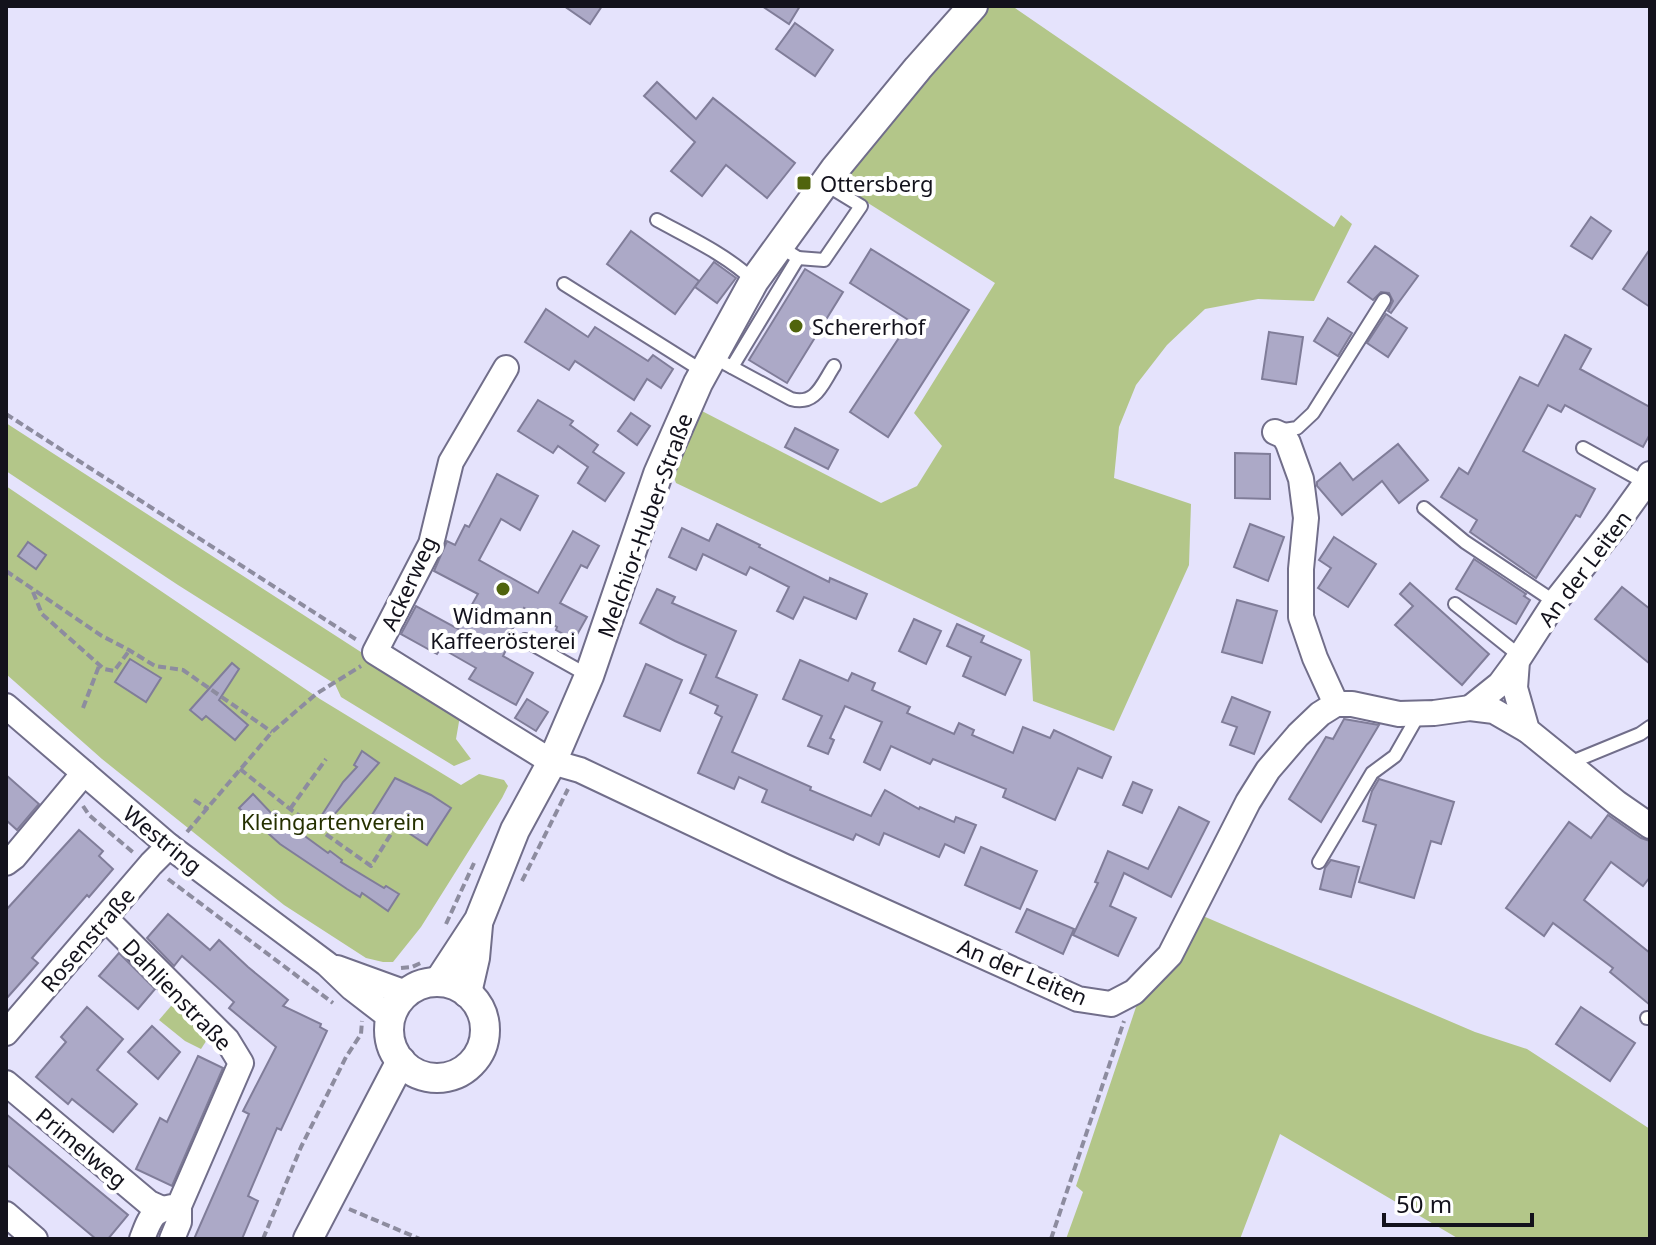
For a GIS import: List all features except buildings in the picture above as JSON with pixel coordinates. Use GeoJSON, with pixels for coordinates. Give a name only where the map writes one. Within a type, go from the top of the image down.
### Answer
{"type":"FeatureCollection","features":[{"type":"Feature","properties":{"kind":"street","name":"Melchior-Huber-Straße"},"geometry":{"type":"LineString","coordinates":[[479,920],[515,830],[552,762],[589,676],[658,474],[716,365],[754,281],[789,252],[825,184],[918,68],[973,6]]}},
{"type":"Feature","properties":{"kind":"street","name":"Ackerweg"},"geometry":{"type":"LineString","coordinates":[[506,368],[451,462],[431,544],[375,652],[552,762]]}},
{"type":"Feature","properties":{"kind":"street"},"geometry":{"type":"LineString","coordinates":[[1275,432],[1284,436],[1288,443],[1301,479],[1306,518],[1301,569],[1301,617],[1336,704]]}},
{"type":"Feature","properties":{"kind":"street","name":"An der Leiten"},"geometry":{"type":"LineString","coordinates":[[1470,708],[1500,684],[1555,602],[1648,478]]}},
{"type":"Feature","properties":{"kind":"street"},"geometry":{"type":"LineString","coordinates":[[1518,659],[1515,688],[1527,730]]}},
{"type":"Feature","properties":{"kind":"street"},"geometry":{"type":"LineString","coordinates":[[1134,992],[1170,955],[1248,802],[1268,770],[1298,735],[1336,704],[1352,704],[1399,714],[1470,708],[1494,711],[1527,730],[1650,826]]}},
{"type":"Feature","properties":{"kind":"street","name":"Westring"},"geometry":{"type":"LineString","coordinates":[[6,706],[77,782],[169,846],[327,964],[352,988],[387,999]]}},
{"type":"Feature","properties":{"kind":"street","name":"An der Leiten"},"geometry":{"type":"LineString","coordinates":[[552,762],[580,770],[783,866],[1078,999],[1111,1004],[1134,992]]}},
{"type":"Feature","properties":{"kind":"street"},"geometry":{"type":"LineString","coordinates":[[6,863],[77,782]]}},
{"type":"Feature","properties":{"kind":"street","name":"Rosenstraße"},"geometry":{"type":"LineString","coordinates":[[6,1033],[169,846]]}},
{"type":"Feature","properties":{"kind":"street","name":"Dahlienstraße"},"geometry":{"type":"LineString","coordinates":[[105,918],[227,1040],[241,1063],[170,1207],[149,1219],[142,1239]]}},
{"type":"Feature","properties":{"kind":"street"},"geometry":{"type":"LineString","coordinates":[[433,971],[467,993],[479,1006],[484,1018],[481,1050],[475,1059],[450,1076],[433,1077],[416,1073],[401,1061],[389,1035],[387,999],[416,986],[479,920]]}},
{"type":"Feature","properties":{"kind":"street"},"geometry":{"type":"LineString","coordinates":[[467,993],[479,920]]}},
{"type":"Feature","properties":{"kind":"street"},"geometry":{"type":"LineString","coordinates":[[308,1239],[401,1061]]}},
{"type":"Feature","properties":{"kind":"street"},"geometry":{"type":"LineString","coordinates":[[368,1127],[404,1096],[433,1077]]}},
{"type":"Feature","properties":{"kind":"street","name":"Primelweg"},"geometry":{"type":"LineString","coordinates":[[6,1083],[149,1203],[170,1207]]}},
{"type":"Feature","properties":{"kind":"street","name":"Dahlienstraße"},"geometry":{"type":"LineString","coordinates":[[170,1207],[179,1222],[172,1239]]}},
{"type":"Feature","properties":{"kind":"street"},"geometry":{"type":"LineString","coordinates":[[6,1214],[32,1238]]}},
{"type":"Feature","properties":{"kind":"lane"},"geometry":{"type":"LineString","coordinates":[[716,365],[789,252],[824,260],[861,206],[825,184]]}},
{"type":"Feature","properties":{"kind":"lane"},"geometry":{"type":"LineString","coordinates":[[657,220],[699,242],[754,281]]}},
{"type":"Feature","properties":{"kind":"lane"},"geometry":{"type":"LineString","coordinates":[[564,284],[716,365],[791,399],[808,400],[834,366]]}},
{"type":"Feature","properties":{"kind":"lane"},"geometry":{"type":"LineString","coordinates":[[1275,432],[1297,428],[1313,413],[1384,300]]}},
{"type":"Feature","properties":{"kind":"lane"},"geometry":{"type":"LineString","coordinates":[[1583,448],[1648,478]]}},
{"type":"Feature","properties":{"kind":"lane"},"geometry":{"type":"LineString","coordinates":[[1424,508],[1465,542],[1555,602]]}},
{"type":"Feature","properties":{"kind":"lane"},"geometry":{"type":"LineString","coordinates":[[1455,604],[1518,659]]}},
{"type":"Feature","properties":{"kind":"lane"},"geometry":{"type":"LineString","coordinates":[[525,640],[589,676]]}},
{"type":"Feature","properties":{"kind":"lane"},"geometry":{"type":"LineString","coordinates":[[1319,862],[1372,773],[1395,756],[1419,714]]}},
{"type":"Feature","properties":{"kind":"lane"},"geometry":{"type":"LineString","coordinates":[[1567,764],[1650,727]]}},
{"type":"Feature","properties":{"kind":"path"},"geometry":{"type":"LineString","coordinates":[[6,414],[375,652],[358,669],[316,694],[272,732],[181,839],[169,846]]}},
{"type":"Feature","properties":{"kind":"path"},"geometry":{"type":"LineString","coordinates":[[6,571],[102,636],[155,666],[183,670],[272,732]]}},
{"type":"Feature","properties":{"kind":"path"},"geometry":{"type":"LineString","coordinates":[[29,587],[42,614],[99,666],[114,671],[129,650]]}},
{"type":"Feature","properties":{"kind":"path"},"geometry":{"type":"LineString","coordinates":[[83,708],[99,666]]}},
{"type":"Feature","properties":{"kind":"path"},"geometry":{"type":"LineString","coordinates":[[290,809],[326,759]]}},
{"type":"Feature","properties":{"kind":"path"},"geometry":{"type":"LineString","coordinates":[[240,769],[371,866],[404,813]]}},
{"type":"Feature","properties":{"kind":"path"},"geometry":{"type":"LineString","coordinates":[[531,863],[569,785],[580,770]]}},
{"type":"Feature","properties":{"kind":"path"},"geometry":{"type":"LineString","coordinates":[[77,782],[96,821],[174,884],[338,1006]]}},
{"type":"Feature","properties":{"kind":"path"},"geometry":{"type":"LineString","coordinates":[[194,800],[208,809]]}},
{"type":"Feature","properties":{"kind":"path"},"geometry":{"type":"LineString","coordinates":[[442,932],[475,861]]}},
{"type":"Feature","properties":{"kind":"path"},"geometry":{"type":"LineString","coordinates":[[263,1239],[301,1147],[346,1057],[361,1034],[362,1022],[387,999],[386,969],[412,967],[433,971]]}},
{"type":"Feature","properties":{"kind":"path"},"geometry":{"type":"LineString","coordinates":[[1051,1239],[1134,992]]}},
{"type":"Feature","properties":{"kind":"path"},"geometry":{"type":"LineString","coordinates":[[328,1200],[420,1239]]}},
{"type":"Feature","properties":{"kind":"green space"},"geometry":{"type":"Polygon","coordinates":[[[985,6],[1012,6],[1334,227],[1341,215],[1352,224],[1314,301],[1258,299],[1205,309],[1167,345],[1136,385],[1119,427],[1114,478],[1191,504],[1189,565],[1114,731],[1033,701],[1030,651],[676,483],[673,475],[700,410],[881,503],[917,486],[942,446],[914,413],[995,283],[841,186],[846,175],[985,6]]]}},
{"type":"Feature","properties":{"kind":"green space"},"geometry":{"type":"Polygon","coordinates":[[[6,423],[460,716],[456,739],[471,759],[454,766],[341,697],[335,684],[6,471],[6,423]]]}},
{"type":"Feature","properties":{"kind":"green space","name":"Kleingartenverein"},"geometry":{"type":"Polygon","coordinates":[[[6,486],[320,699],[461,785],[479,774],[504,780],[508,786],[502,798],[421,927],[393,962],[366,958],[284,905],[102,759],[6,674],[6,486]]]}},
{"type":"Feature","properties":{"kind":"green space"},"geometry":{"type":"Polygon","coordinates":[[[1203,916],[1475,1032],[1527,1049],[1650,1129],[1650,1239],[1459,1239],[1280,1134],[1240,1239],[1066,1239],[1083,1192],[1076,1186],[1137,1004],[1167,976],[1203,916]]]}},
{"type":"Feature","properties":{"kind":"green space"},"geometry":{"type":"Polygon","coordinates":[[[177,999],[212,1032],[201,1049],[185,1041],[159,1020],[177,999]]]}},
{"type":"Feature","properties":{"kind":"place","name":"Ottersberg"},"geometry":{"type":"Point","coordinates":[804,183]}},
{"type":"Feature","properties":{"kind":"place","name":"Schererhof"},"geometry":{"type":"Point","coordinates":[796,326]}},
{"type":"Feature","properties":{"kind":"place","name":"Widmann Kaffeerösterei"},"geometry":{"type":"Point","coordinates":[503,589]}}]}
